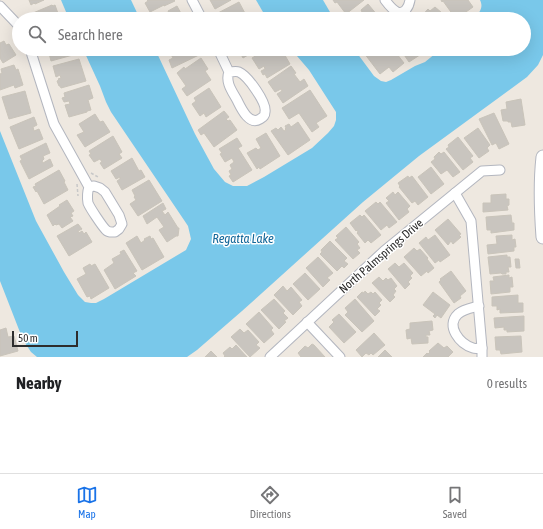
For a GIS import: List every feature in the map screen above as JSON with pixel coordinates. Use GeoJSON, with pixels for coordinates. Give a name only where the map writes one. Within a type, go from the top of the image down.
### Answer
{"type":"FeatureCollection","features":[{"type":"Feature","properties":{"kind":"street"},"geometry":{"type":"LineString","coordinates":[[192,0],[198,12]]}},
{"type":"Feature","properties":{"kind":"street"},"geometry":{"type":"LineString","coordinates":[[385,0],[396,12],[405,10],[409,6],[410,0]]}},
{"type":"Feature","properties":{"kind":"street"},"geometry":{"type":"LineString","coordinates":[[0,6],[12,19]]}},
{"type":"Feature","properties":{"kind":"street"},"geometry":{"type":"LineString","coordinates":[[32,56],[54,124],[89,187],[87,194],[88,204],[106,230],[115,232],[122,224],[119,215],[105,192],[94,186],[89,187]]}},
{"type":"Feature","properties":{"kind":"street"},"geometry":{"type":"LineString","coordinates":[[221,56],[229,72],[229,86],[248,118],[252,121],[257,121],[264,117],[265,108],[258,93],[248,78],[238,72],[229,72]]}},
{"type":"Feature","properties":{"kind":"street"},"geometry":{"type":"LineString","coordinates":[[543,157],[541,174],[543,237]]}},
{"type":"Feature","properties":{"kind":"street","name":"North Palmsprings Drive"},"geometry":{"type":"LineString","coordinates":[[270,357],[384,251],[482,171],[500,170]]}},
{"type":"Feature","properties":{"kind":"street"},"geometry":{"type":"LineString","coordinates":[[455,193],[471,222],[482,353]]}},
{"type":"Feature","properties":{"kind":"street"},"geometry":{"type":"LineString","coordinates":[[479,306],[467,309],[458,314],[453,322],[453,330],[458,338],[482,353]]}},
{"type":"Feature","properties":{"kind":"street"},"geometry":{"type":"LineString","coordinates":[[307,322],[340,357]]}},
{"type":"Feature","properties":{"kind":"water"},"geometry":{"type":"Polygon","coordinates":[[[61,0],[131,0],[137,12],[66,12],[61,0]]]}},
{"type":"Feature","properties":{"kind":"water"},"geometry":{"type":"Polygon","coordinates":[[[256,0],[323,0],[330,12],[263,12],[256,0]]]}},
{"type":"Feature","properties":{"kind":"water","name":"Regatta Lake"},"geometry":{"type":"Polygon","coordinates":[[[480,0],[543,0],[543,55],[538,65],[527,77],[419,156],[363,202],[197,350],[187,357],[37,357],[31,352],[23,340],[0,281],[0,131],[36,221],[64,272],[78,295],[85,302],[96,303],[104,299],[186,250],[191,239],[188,226],[111,112],[86,56],[158,56],[195,134],[214,169],[225,182],[233,186],[247,186],[312,148],[334,126],[336,112],[309,70],[297,56],[359,56],[374,76],[381,81],[386,82],[425,62],[432,56],[531,56],[531,12],[479,12],[481,3],[480,0]]]}},
{"type":"Feature","properties":{"kind":"building"},"geometry":{"type":"Polygon","coordinates":[[[29,0],[44,0],[31,5],[29,0]]]}},
{"type":"Feature","properties":{"kind":"building"},"geometry":{"type":"Polygon","coordinates":[[[147,0],[175,1],[150,12],[145,3],[148,1],[147,0]]]}},
{"type":"Feature","properties":{"kind":"building"},"geometry":{"type":"Polygon","coordinates":[[[210,0],[231,0],[215,9],[210,0]]]}},
{"type":"Feature","properties":{"kind":"building"},"geometry":{"type":"Polygon","coordinates":[[[333,0],[364,0],[349,12],[344,12],[337,2],[335,3],[333,0]]]}},
{"type":"Feature","properties":{"kind":"building"},"geometry":{"type":"Polygon","coordinates":[[[441,0],[468,0],[473,7],[466,12],[451,12],[443,1],[442,2],[441,0]]]}},
{"type":"Feature","properties":{"kind":"building"},"geometry":{"type":"Polygon","coordinates":[[[239,2],[244,12],[220,12],[239,2]]]}},
{"type":"Feature","properties":{"kind":"building"},"geometry":{"type":"Polygon","coordinates":[[[368,4],[375,12],[362,12],[361,10],[368,4]]]}},
{"type":"Feature","properties":{"kind":"building"},"geometry":{"type":"Polygon","coordinates":[[[55,5],[58,12],[35,12],[55,5]]]}},
{"type":"Feature","properties":{"kind":"building"},"geometry":{"type":"Polygon","coordinates":[[[177,6],[180,12],[168,12],[177,6]]]}},
{"type":"Feature","properties":{"kind":"building"},"geometry":{"type":"Polygon","coordinates":[[[435,7],[441,12],[425,12],[428,9],[430,11],[435,7]]]}},
{"type":"Feature","properties":{"kind":"building"},"geometry":{"type":"Polygon","coordinates":[[[4,41],[6,45],[9,44],[12,49],[12,56],[14,56],[3,63],[0,58],[0,43],[4,41]]]}},
{"type":"Feature","properties":{"kind":"building"},"geometry":{"type":"Polygon","coordinates":[[[50,56],[69,56],[51,61],[50,56]]]}},
{"type":"Feature","properties":{"kind":"building"},"geometry":{"type":"Polygon","coordinates":[[[172,56],[197,56],[172,68],[169,60],[173,58],[172,56]]]}},
{"type":"Feature","properties":{"kind":"building"},"geometry":{"type":"Polygon","coordinates":[[[255,56],[285,56],[290,64],[267,78],[261,71],[265,69],[264,66],[259,69],[252,58],[255,56]]]}},
{"type":"Feature","properties":{"kind":"building"},"geometry":{"type":"Polygon","coordinates":[[[366,56],[398,56],[404,63],[393,72],[389,67],[380,74],[366,56]]]}},
{"type":"Feature","properties":{"kind":"building"},"geometry":{"type":"Polygon","coordinates":[[[405,56],[418,56],[409,62],[405,56]]]}},
{"type":"Feature","properties":{"kind":"building"},"geometry":{"type":"Polygon","coordinates":[[[201,58],[208,69],[205,71],[211,80],[187,96],[182,89],[186,86],[177,73],[184,67],[185,69],[201,58]]]}},
{"type":"Feature","properties":{"kind":"building"},"geometry":{"type":"Polygon","coordinates":[[[79,59],[86,81],[61,88],[57,81],[61,78],[60,75],[56,77],[53,66],[79,59]]]}},
{"type":"Feature","properties":{"kind":"building"},"geometry":{"type":"Polygon","coordinates":[[[14,65],[16,70],[18,69],[23,85],[15,88],[14,85],[0,90],[1,69],[14,65]]]}},
{"type":"Feature","properties":{"kind":"building"},"geometry":{"type":"Polygon","coordinates":[[[291,66],[296,73],[294,74],[300,82],[304,79],[308,86],[283,103],[277,94],[282,91],[281,89],[275,92],[268,82],[291,66]]]}},
{"type":"Feature","properties":{"kind":"building"},"geometry":{"type":"Polygon","coordinates":[[[89,85],[93,98],[88,100],[91,110],[69,117],[65,105],[70,104],[69,101],[64,102],[62,98],[65,97],[64,93],[89,85]]]}},
{"type":"Feature","properties":{"kind":"building"},"geometry":{"type":"Polygon","coordinates":[[[209,88],[221,107],[206,117],[204,113],[200,116],[192,104],[196,101],[194,98],[209,88]]]}},
{"type":"Feature","properties":{"kind":"building"},"geometry":{"type":"Polygon","coordinates":[[[310,90],[327,116],[316,123],[319,127],[312,132],[299,113],[289,119],[282,108],[310,90]]]}},
{"type":"Feature","properties":{"kind":"building"},"geometry":{"type":"Polygon","coordinates":[[[25,91],[31,113],[9,119],[2,97],[25,91]]]}},
{"type":"Feature","properties":{"kind":"building"},"geometry":{"type":"Polygon","coordinates":[[[521,99],[525,125],[512,127],[511,122],[503,121],[501,110],[507,109],[506,102],[521,99]]]}},
{"type":"Feature","properties":{"kind":"building"},"geometry":{"type":"Polygon","coordinates":[[[224,111],[229,117],[226,119],[228,121],[230,120],[237,130],[214,147],[204,133],[201,135],[198,130],[224,111]]]}},
{"type":"Feature","properties":{"kind":"building"},"geometry":{"type":"Polygon","coordinates":[[[494,113],[509,144],[499,149],[496,143],[492,145],[479,119],[494,113]]]}},
{"type":"Feature","properties":{"kind":"building"},"geometry":{"type":"Polygon","coordinates":[[[95,114],[100,122],[103,121],[110,132],[85,147],[77,135],[84,132],[79,124],[95,114]]]}},
{"type":"Feature","properties":{"kind":"building"},"geometry":{"type":"Polygon","coordinates":[[[34,117],[37,125],[33,127],[34,131],[39,129],[43,139],[19,149],[10,127],[34,117]]]}},
{"type":"Feature","properties":{"kind":"building"},"geometry":{"type":"Polygon","coordinates":[[[298,122],[310,140],[288,155],[271,131],[276,128],[278,130],[281,127],[284,131],[286,130],[285,126],[289,124],[291,127],[298,122]]]}},
{"type":"Feature","properties":{"kind":"building"},"geometry":{"type":"Polygon","coordinates":[[[478,128],[490,145],[487,148],[489,151],[479,158],[464,138],[478,128]]]}},
{"type":"Feature","properties":{"kind":"building"},"geometry":{"type":"Polygon","coordinates":[[[266,133],[280,156],[260,169],[259,167],[257,169],[247,153],[256,148],[258,150],[261,148],[256,139],[266,133]]]}},
{"type":"Feature","properties":{"kind":"building"},"geometry":{"type":"Polygon","coordinates":[[[113,136],[122,152],[119,154],[122,158],[104,169],[100,163],[102,162],[100,159],[94,162],[89,155],[91,154],[89,151],[113,136]]]}},
{"type":"Feature","properties":{"kind":"building"},"geometry":{"type":"Polygon","coordinates":[[[458,137],[473,156],[470,158],[473,162],[463,170],[446,149],[449,147],[448,145],[458,137]]]}},
{"type":"Feature","properties":{"kind":"building"},"geometry":{"type":"Polygon","coordinates":[[[237,138],[242,146],[238,148],[252,170],[233,182],[229,176],[231,175],[229,171],[232,169],[230,165],[234,162],[232,158],[225,162],[219,149],[237,138]]]}},
{"type":"Feature","properties":{"kind":"building"},"geometry":{"type":"Polygon","coordinates":[[[46,143],[50,153],[43,156],[44,159],[42,161],[43,163],[50,159],[53,166],[29,179],[20,161],[22,160],[20,156],[46,143]]]}},
{"type":"Feature","properties":{"kind":"building"},"geometry":{"type":"Polygon","coordinates":[[[439,152],[441,154],[444,152],[460,172],[453,177],[447,170],[441,174],[431,162],[435,159],[434,157],[439,152]]]}},
{"type":"Feature","properties":{"kind":"building"},"geometry":{"type":"Polygon","coordinates":[[[132,158],[139,171],[141,170],[145,177],[122,190],[117,181],[120,177],[116,179],[111,171],[132,158]]]}},
{"type":"Feature","properties":{"kind":"building"},"geometry":{"type":"Polygon","coordinates":[[[431,167],[444,184],[431,194],[418,177],[431,167]]]}},
{"type":"Feature","properties":{"kind":"building"},"geometry":{"type":"Polygon","coordinates":[[[59,170],[68,190],[44,204],[33,187],[36,186],[35,184],[59,170]]]}},
{"type":"Feature","properties":{"kind":"building"},"geometry":{"type":"Polygon","coordinates":[[[408,176],[409,178],[412,176],[428,197],[418,205],[415,201],[412,203],[399,187],[400,186],[398,183],[408,176]]]}},
{"type":"Feature","properties":{"kind":"building"},"geometry":{"type":"Polygon","coordinates":[[[149,180],[162,201],[138,216],[130,204],[136,200],[132,190],[149,180]]]}},
{"type":"Feature","properties":{"kind":"building"},"geometry":{"type":"Polygon","coordinates":[[[393,192],[395,195],[398,192],[410,206],[407,209],[409,212],[399,220],[386,203],[389,201],[386,198],[393,192]]]}},
{"type":"Feature","properties":{"kind":"building"},"geometry":{"type":"Polygon","coordinates":[[[506,194],[506,199],[509,199],[509,205],[507,206],[508,210],[483,212],[483,203],[491,203],[491,195],[506,194]]]}},
{"type":"Feature","properties":{"kind":"building"},"geometry":{"type":"Polygon","coordinates":[[[67,200],[74,211],[71,213],[73,216],[70,217],[73,221],[62,228],[59,224],[55,224],[53,226],[47,215],[67,200]]]}},
{"type":"Feature","properties":{"kind":"building"},"geometry":{"type":"Polygon","coordinates":[[[376,202],[378,204],[380,202],[397,222],[389,228],[387,225],[381,230],[365,211],[376,202]]]}},
{"type":"Feature","properties":{"kind":"building"},"geometry":{"type":"Polygon","coordinates":[[[163,203],[166,209],[162,211],[165,215],[168,212],[179,228],[178,236],[167,242],[159,230],[164,227],[157,217],[147,224],[143,216],[163,203]]]}},
{"type":"Feature","properties":{"kind":"building"},"geometry":{"type":"Polygon","coordinates":[[[360,215],[362,217],[364,215],[381,235],[371,243],[368,240],[365,243],[357,233],[357,230],[356,231],[350,223],[360,215]]]}},
{"type":"Feature","properties":{"kind":"building"},"geometry":{"type":"Polygon","coordinates":[[[511,215],[512,223],[514,223],[514,230],[491,233],[491,230],[487,230],[486,217],[511,215]]]}},
{"type":"Feature","properties":{"kind":"building"},"geometry":{"type":"Polygon","coordinates":[[[448,219],[461,234],[459,235],[461,237],[453,244],[451,241],[448,245],[435,230],[448,219]]]}},
{"type":"Feature","properties":{"kind":"building"},"geometry":{"type":"Polygon","coordinates":[[[78,224],[82,229],[78,231],[79,233],[82,231],[84,234],[86,232],[92,242],[69,256],[57,236],[78,224]]]}},
{"type":"Feature","properties":{"kind":"building"},"geometry":{"type":"Polygon","coordinates":[[[346,227],[359,242],[357,244],[360,248],[357,250],[360,253],[353,259],[335,240],[338,238],[336,236],[346,227]]]}},
{"type":"Feature","properties":{"kind":"building"},"geometry":{"type":"Polygon","coordinates":[[[435,235],[450,255],[440,262],[439,260],[435,263],[419,243],[426,237],[428,240],[435,235]]]}},
{"type":"Feature","properties":{"kind":"building"},"geometry":{"type":"Polygon","coordinates":[[[512,235],[512,240],[515,239],[516,247],[514,247],[514,251],[488,254],[487,245],[497,244],[496,236],[512,235]]]}},
{"type":"Feature","properties":{"kind":"building"},"geometry":{"type":"Polygon","coordinates":[[[137,236],[141,243],[145,240],[144,239],[150,236],[151,239],[153,238],[164,257],[142,270],[126,243],[137,236]]]}},
{"type":"Feature","properties":{"kind":"building"},"geometry":{"type":"Polygon","coordinates":[[[330,241],[347,258],[344,261],[348,264],[344,268],[342,266],[337,271],[320,254],[322,252],[321,250],[330,241]]]}},
{"type":"Feature","properties":{"kind":"building"},"geometry":{"type":"Polygon","coordinates":[[[414,248],[417,251],[420,249],[434,268],[421,276],[404,257],[414,248]]]}},
{"type":"Feature","properties":{"kind":"building"},"geometry":{"type":"Polygon","coordinates":[[[124,250],[137,271],[133,273],[136,276],[115,289],[104,270],[114,263],[112,259],[121,254],[120,252],[124,250]]]}},
{"type":"Feature","properties":{"kind":"building"},"geometry":{"type":"Polygon","coordinates":[[[507,255],[507,257],[510,257],[511,267],[508,267],[509,272],[506,272],[506,274],[490,274],[488,257],[507,255]]]}},
{"type":"Feature","properties":{"kind":"building"},"geometry":{"type":"Polygon","coordinates":[[[318,257],[333,273],[327,278],[330,280],[323,287],[306,268],[318,257]]]}},
{"type":"Feature","properties":{"kind":"building"},"geometry":{"type":"Polygon","coordinates":[[[515,259],[519,259],[520,268],[516,268],[515,259]]]}},
{"type":"Feature","properties":{"kind":"building"},"geometry":{"type":"Polygon","coordinates":[[[395,263],[399,267],[404,263],[413,273],[410,276],[412,278],[408,282],[410,284],[405,289],[388,269],[395,263]]]}},
{"type":"Feature","properties":{"kind":"building"},"geometry":{"type":"Polygon","coordinates":[[[90,264],[91,266],[95,264],[109,288],[91,299],[90,296],[87,297],[77,279],[86,274],[83,268],[90,264]]]}},
{"type":"Feature","properties":{"kind":"building"},"geometry":{"type":"Polygon","coordinates":[[[451,271],[466,291],[460,296],[461,298],[454,303],[439,282],[441,280],[440,279],[451,271]]]}},
{"type":"Feature","properties":{"kind":"building"},"geometry":{"type":"Polygon","coordinates":[[[305,273],[320,289],[308,300],[293,284],[305,273]]]}},
{"type":"Feature","properties":{"kind":"building"},"geometry":{"type":"Polygon","coordinates":[[[509,275],[509,278],[512,277],[513,287],[510,287],[510,292],[491,294],[490,281],[494,281],[493,277],[509,275]]]}},
{"type":"Feature","properties":{"kind":"building"},"geometry":{"type":"Polygon","coordinates":[[[379,277],[383,281],[386,278],[388,280],[391,278],[397,286],[394,289],[396,291],[393,295],[395,297],[390,302],[372,283],[379,277]]]}},
{"type":"Feature","properties":{"kind":"building"},"geometry":{"type":"Polygon","coordinates":[[[283,286],[287,291],[291,287],[302,300],[299,302],[302,306],[293,315],[274,295],[283,286]]]}},
{"type":"Feature","properties":{"kind":"building"},"geometry":{"type":"Polygon","coordinates":[[[365,291],[368,294],[371,292],[373,294],[375,292],[382,300],[379,303],[381,305],[377,309],[380,311],[375,316],[357,297],[365,291]]]}},
{"type":"Feature","properties":{"kind":"building"},"geometry":{"type":"Polygon","coordinates":[[[433,292],[450,305],[441,318],[437,315],[435,318],[433,316],[435,314],[423,305],[433,292]]]}},
{"type":"Feature","properties":{"kind":"building"},"geometry":{"type":"Polygon","coordinates":[[[518,295],[518,303],[523,303],[523,312],[500,313],[500,309],[497,310],[497,306],[492,306],[492,297],[518,295]]]}},
{"type":"Feature","properties":{"kind":"building"},"geometry":{"type":"Polygon","coordinates":[[[274,299],[285,311],[283,313],[288,318],[279,329],[261,310],[274,299]]]}},
{"type":"Feature","properties":{"kind":"building"},"geometry":{"type":"Polygon","coordinates":[[[355,299],[374,321],[362,332],[345,315],[348,312],[345,308],[355,299]]]}},
{"type":"Feature","properties":{"kind":"building"},"geometry":{"type":"Polygon","coordinates":[[[259,312],[273,328],[271,330],[274,334],[264,343],[246,324],[259,312]]]}},
{"type":"Feature","properties":{"kind":"building"},"geometry":{"type":"Polygon","coordinates":[[[339,314],[356,332],[344,343],[329,327],[334,322],[332,320],[339,314]]]}},
{"type":"Feature","properties":{"kind":"building"},"geometry":{"type":"Polygon","coordinates":[[[524,316],[524,331],[507,332],[507,330],[504,330],[504,327],[495,328],[494,318],[524,316]]]}},
{"type":"Feature","properties":{"kind":"building"},"geometry":{"type":"Polygon","coordinates":[[[432,321],[433,330],[429,331],[430,335],[426,335],[426,337],[428,337],[428,343],[412,344],[411,338],[407,339],[406,330],[410,329],[410,323],[432,321]]]}},
{"type":"Feature","properties":{"kind":"building"},"geometry":{"type":"Polygon","coordinates":[[[6,328],[8,337],[14,336],[18,351],[0,356],[0,330],[6,328]]]}},
{"type":"Feature","properties":{"kind":"building"},"geometry":{"type":"Polygon","coordinates":[[[240,329],[244,333],[248,330],[259,342],[256,345],[260,348],[250,357],[231,337],[240,329]]]}},
{"type":"Feature","properties":{"kind":"building"},"geometry":{"type":"Polygon","coordinates":[[[374,333],[385,345],[373,355],[371,353],[369,355],[366,353],[362,357],[356,350],[374,333]]]}},
{"type":"Feature","properties":{"kind":"building"},"geometry":{"type":"Polygon","coordinates":[[[521,336],[522,352],[501,354],[500,350],[496,350],[495,337],[521,336]]]}},
{"type":"Feature","properties":{"kind":"building"},"geometry":{"type":"Polygon","coordinates":[[[438,343],[444,348],[447,346],[453,352],[448,357],[423,357],[427,353],[428,354],[430,352],[429,351],[438,343]]]}},
{"type":"Feature","properties":{"kind":"building"},"geometry":{"type":"Polygon","coordinates":[[[312,344],[325,357],[301,357],[298,353],[305,346],[308,348],[312,344]]]}},
{"type":"Feature","properties":{"kind":"building"},"geometry":{"type":"Polygon","coordinates":[[[236,345],[247,357],[224,357],[225,356],[223,353],[230,347],[232,349],[236,345]]]}},
{"type":"Feature","properties":{"kind":"building"},"geometry":{"type":"Polygon","coordinates":[[[385,350],[392,357],[378,357],[385,350]]]}},
{"type":"Feature","properties":{"kind":"building"},"geometry":{"type":"Polygon","coordinates":[[[211,351],[217,357],[205,357],[211,351]]]}}]}
